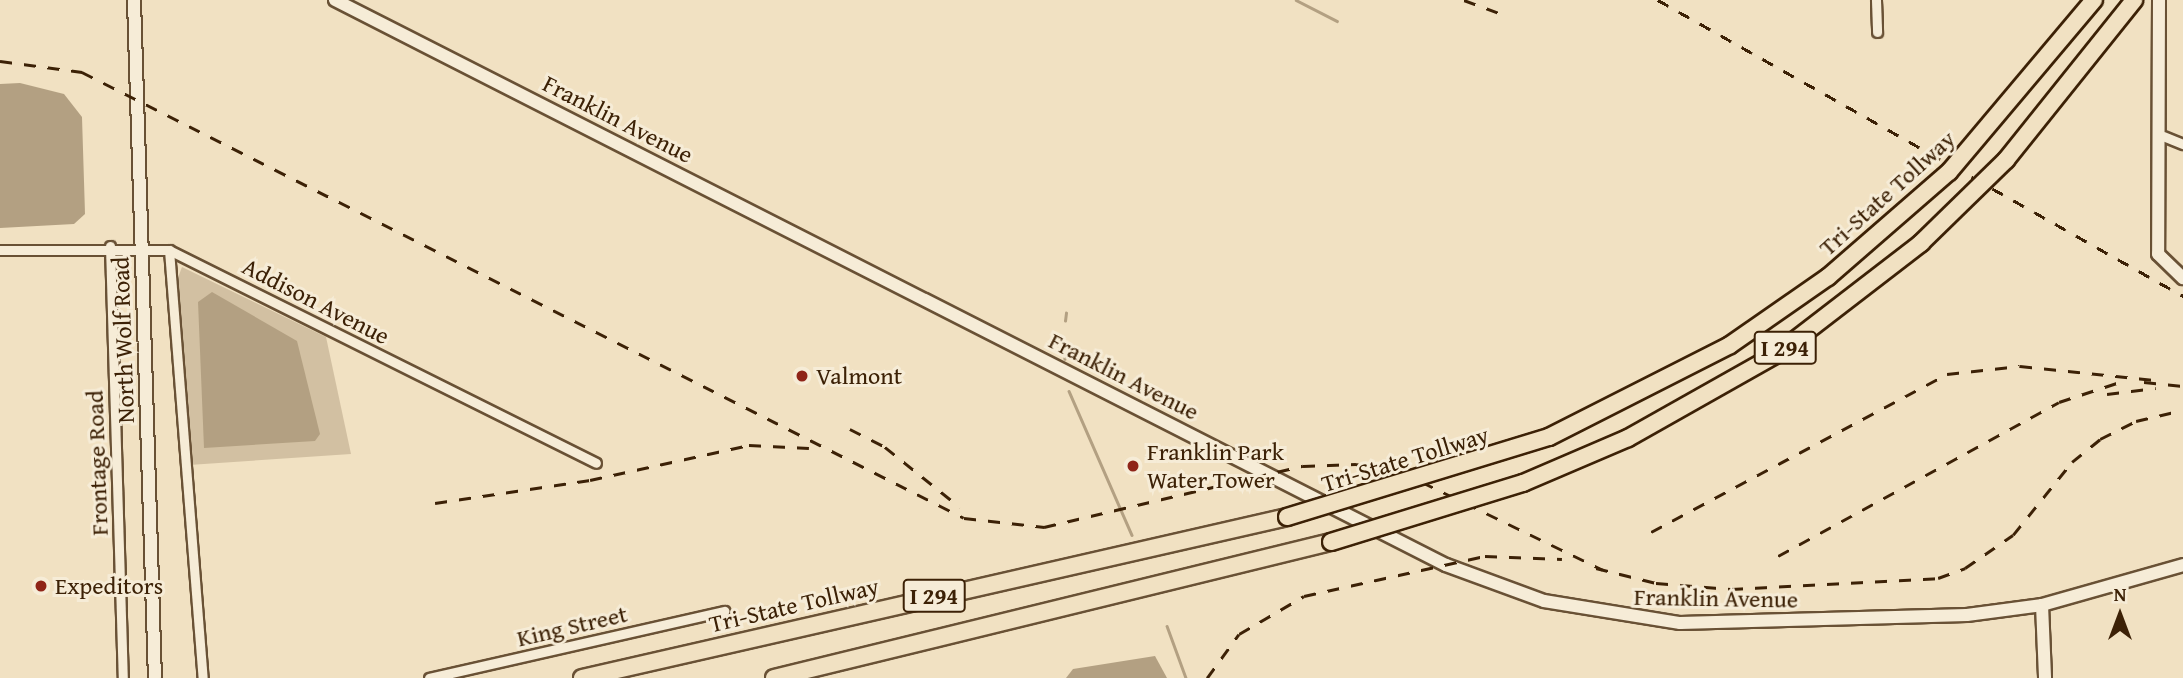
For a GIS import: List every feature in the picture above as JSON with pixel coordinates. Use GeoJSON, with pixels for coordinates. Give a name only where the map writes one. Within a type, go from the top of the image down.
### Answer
{"type":"FeatureCollection","features":[{"type":"Feature","properties":{"kind":"highway","name":"Tri-State Tollway"},"geometry":{"type":"LineString","coordinates":[[582,678],[1287,517],[1549,437],[1730,345],[1828,277],[1949,172],[2094,0]]}},
{"type":"Feature","properties":{"kind":"highway","name":"I 294"},"geometry":{"type":"LineString","coordinates":[[774,678],[1331,541],[1523,483],[1628,438],[1777,354],[1901,260],[2007,160],[2134,0]]}},
{"type":"Feature","properties":{"kind":"main road","name":"North Wolf Road"},"geometry":{"type":"LineString","coordinates":[[134,0],[155,678]]}},
{"type":"Feature","properties":{"kind":"main road","name":"Franklin Avenue"},"geometry":{"type":"LineString","coordinates":[[335,0],[1446,565],[1515,592],[1587,612],[1680,623],[1967,615],[2042,605],[2183,565]]}},
{"type":"Feature","properties":{"kind":"main road"},"geometry":{"type":"LineString","coordinates":[[2160,0],[2163,136],[2155,160],[2158,254],[2183,278]]}},
{"type":"Feature","properties":{"kind":"main road"},"geometry":{"type":"LineString","coordinates":[[2042,605],[2045,678]]}},
{"type":"Feature","properties":{"kind":"street"},"geometry":{"type":"LineString","coordinates":[[1876,0],[1877,32]]}},
{"type":"Feature","properties":{"kind":"street"},"geometry":{"type":"LineString","coordinates":[[2163,136],[2183,145]]}},
{"type":"Feature","properties":{"kind":"street","name":"Addison Avenue"},"geometry":{"type":"LineString","coordinates":[[0,250],[142,245],[169,250],[596,463]]}},
{"type":"Feature","properties":{"kind":"street","name":"Frontage Road"},"geometry":{"type":"LineString","coordinates":[[110,246],[123,678]]}},
{"type":"Feature","properties":{"kind":"street"},"geometry":{"type":"LineString","coordinates":[[169,250],[203,678]]}},
{"type":"Feature","properties":{"kind":"street","name":"King Street"},"geometry":{"type":"LineString","coordinates":[[429,678],[724,611]]}},
{"type":"Feature","properties":{"kind":"shaded area"},"geometry":{"type":"Polygon","coordinates":[[[20,83],[64,94],[82,117],[85,214],[74,224],[0,228],[0,84],[20,83]]]}},
{"type":"Feature","properties":{"kind":"shaded area"},"geometry":{"type":"Polygon","coordinates":[[[182,267],[326,337],[351,454],[189,465],[176,283],[182,267]]]}},
{"type":"Feature","properties":{"kind":"shaded area"},"geometry":{"type":"Polygon","coordinates":[[[212,292],[297,341],[320,434],[315,441],[204,448],[198,302],[212,292]]]}},
{"type":"Feature","properties":{"kind":"shaded area"},"geometry":{"type":"Polygon","coordinates":[[[1155,656],[1167,678],[1066,678],[1073,669],[1155,656]]]}},
{"type":"Feature","properties":{"kind":"waterway"},"geometry":{"type":"LineString","coordinates":[[1296,0],[1337,21]]}},
{"type":"Feature","properties":{"kind":"waterway"},"geometry":{"type":"LineString","coordinates":[[1065,321],[1066,313]]}},
{"type":"Feature","properties":{"kind":"waterway"},"geometry":{"type":"LineString","coordinates":[[1062,340],[1065,359]]}},
{"type":"Feature","properties":{"kind":"waterway"},"geometry":{"type":"LineString","coordinates":[[1069,391],[1132,535]]}},
{"type":"Feature","properties":{"kind":"waterway"},"geometry":{"type":"LineString","coordinates":[[1167,626],[1186,678]]}},
{"type":"Feature","properties":{"kind":"railway"},"geometry":{"type":"LineString","coordinates":[[1464,0],[1502,14]]}},
{"type":"Feature","properties":{"kind":"railway"},"geometry":{"type":"LineString","coordinates":[[1658,0],[2183,296]]}},
{"type":"Feature","properties":{"kind":"railway"},"geometry":{"type":"LineString","coordinates":[[0,61],[82,72],[964,518],[1044,527],[1303,466],[1356,464],[1422,482],[1603,570]]}},
{"type":"Feature","properties":{"kind":"railway"},"geometry":{"type":"LineString","coordinates":[[1651,532],[1947,374],[2020,366],[2154,380]]}},
{"type":"Feature","properties":{"kind":"railway"},"geometry":{"type":"LineString","coordinates":[[1778,556],[2059,402],[2120,382]]}},
{"type":"Feature","properties":{"kind":"railway"},"geometry":{"type":"LineString","coordinates":[[2144,382],[2183,386]]}},
{"type":"Feature","properties":{"kind":"railway"},"geometry":{"type":"LineString","coordinates":[[2107,394],[2156,388]]}},
{"type":"Feature","properties":{"kind":"railway"},"geometry":{"type":"LineString","coordinates":[[1596,568],[1656,583],[1731,589],[1938,578],[1965,568],[2013,535],[2072,462],[2100,439],[2136,421],[2183,410]]}},
{"type":"Feature","properties":{"kind":"railway"},"geometry":{"type":"LineString","coordinates":[[850,429],[885,447],[960,507]]}},
{"type":"Feature","properties":{"kind":"railway"},"geometry":{"type":"LineString","coordinates":[[435,503],[590,480],[749,445],[809,448]]}},
{"type":"Feature","properties":{"kind":"railway"},"geometry":{"type":"LineString","coordinates":[[1207,678],[1239,634],[1304,596],[1485,556],[1562,559]]}},
{"type":"Feature","properties":{"kind":"place","name":"Valmont"},"geometry":{"type":"Point","coordinates":[802,376]}},
{"type":"Feature","properties":{"kind":"place","name":"Franklin Park Water Tower"},"geometry":{"type":"Point","coordinates":[1133,466]}},
{"type":"Feature","properties":{"kind":"place","name":"Expeditors"},"geometry":{"type":"Point","coordinates":[41,586]}}]}
